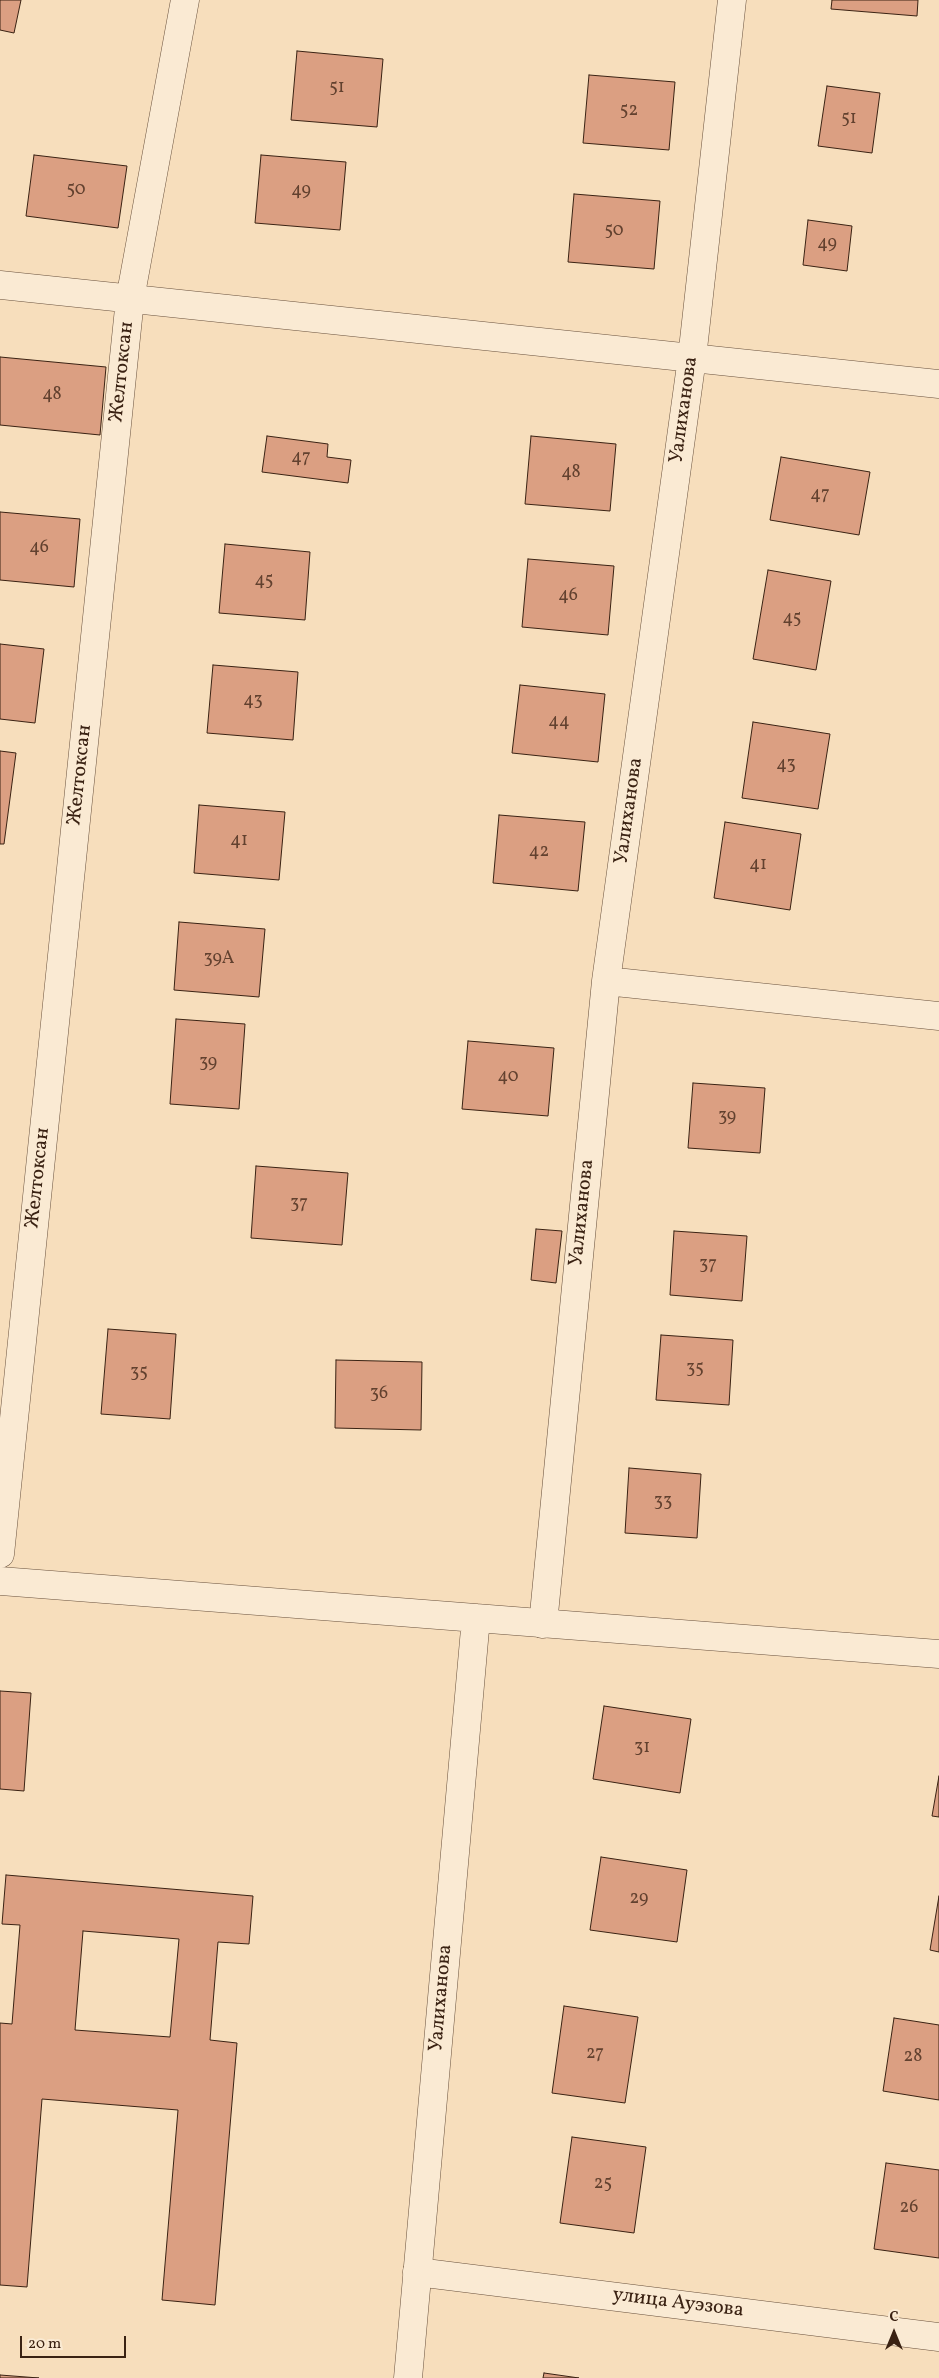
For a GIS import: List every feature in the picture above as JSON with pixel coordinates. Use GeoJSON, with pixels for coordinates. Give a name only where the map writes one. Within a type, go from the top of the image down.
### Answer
{"type":"FeatureCollection","features":[{"type":"Feature","properties":{"kind":"street","name":"Желтоксан"},"geometry":{"type":"LineString","coordinates":[[0,1554],[3,1494],[130,298],[185,0]]}},
{"type":"Feature","properties":{"kind":"street","name":"Уалиханова"},"geometry":{"type":"LineString","coordinates":[[543,1624],[606,981],[692,358],[732,0]]}},
{"type":"Feature","properties":{"kind":"street"},"geometry":{"type":"LineString","coordinates":[[0,285],[939,384]]}},
{"type":"Feature","properties":{"kind":"street"},"geometry":{"type":"LineString","coordinates":[[606,981],[939,1016]]}},
{"type":"Feature","properties":{"kind":"street"},"geometry":{"type":"LineString","coordinates":[[0,1581],[939,1654]]}},
{"type":"Feature","properties":{"kind":"street","name":"Уалиханова"},"geometry":{"type":"LineString","coordinates":[[408,2378],[476,1618]]}},
{"type":"Feature","properties":{"kind":"street","name":"улица Ауэзова"},"geometry":{"type":"LineString","coordinates":[[417,2272],[939,2337]]}},
{"type":"Feature","properties":{"kind":"building"},"geometry":{"type":"Polygon","coordinates":[[[0,0],[21,0],[14,33],[0,30],[0,0]]]}},
{"type":"Feature","properties":{"kind":"building"},"geometry":{"type":"Polygon","coordinates":[[[832,0],[918,0],[917,16],[831,9],[832,0]]]}},
{"type":"Feature","properties":{"kind":"building"},"geometry":{"type":"Polygon","coordinates":[[[297,51],[383,59],[377,127],[291,120],[297,51]]]}},
{"type":"Feature","properties":{"kind":"building"},"geometry":{"type":"Polygon","coordinates":[[[589,75],[675,82],[669,150],[583,143],[589,75]]]}},
{"type":"Feature","properties":{"kind":"building"},"geometry":{"type":"Polygon","coordinates":[[[827,86],[880,93],[872,153],[818,146],[827,86]]]}},
{"type":"Feature","properties":{"kind":"building"},"geometry":{"type":"Polygon","coordinates":[[[34,155],[127,166],[118,228],[26,216],[34,155]]]}},
{"type":"Feature","properties":{"kind":"building"},"geometry":{"type":"Polygon","coordinates":[[[261,155],[346,162],[340,230],[255,223],[261,155]]]}},
{"type":"Feature","properties":{"kind":"building"},"geometry":{"type":"Polygon","coordinates":[[[574,194],[660,201],[654,269],[568,262],[574,194]]]}},
{"type":"Feature","properties":{"kind":"building"},"geometry":{"type":"Polygon","coordinates":[[[808,220],[852,226],[847,271],[803,265],[808,220]]]}},
{"type":"Feature","properties":{"kind":"building"},"geometry":{"type":"Polygon","coordinates":[[[0,357],[106,367],[100,435],[0,425],[0,357]]]}},
{"type":"Feature","properties":{"kind":"building"},"geometry":{"type":"Polygon","coordinates":[[[267,436],[328,444],[327,457],[351,460],[348,483],[262,472],[267,436]]]}},
{"type":"Feature","properties":{"kind":"building"},"geometry":{"type":"Polygon","coordinates":[[[531,436],[616,444],[610,511],[525,504],[531,436]]]}},
{"type":"Feature","properties":{"kind":"building"},"geometry":{"type":"Polygon","coordinates":[[[781,457],[870,472],[859,535],[770,520],[781,457]]]}},
{"type":"Feature","properties":{"kind":"building"},"geometry":{"type":"Polygon","coordinates":[[[0,512],[80,519],[74,587],[0,580],[0,512]]]}},
{"type":"Feature","properties":{"kind":"building"},"geometry":{"type":"Polygon","coordinates":[[[225,544],[310,552],[305,620],[219,613],[225,544]]]}},
{"type":"Feature","properties":{"kind":"building"},"geometry":{"type":"Polygon","coordinates":[[[528,559],[614,566],[608,635],[522,627],[528,559]]]}},
{"type":"Feature","properties":{"kind":"building"},"geometry":{"type":"Polygon","coordinates":[[[768,570],[831,581],[816,670],[753,659],[768,570]]]}},
{"type":"Feature","properties":{"kind":"building"},"geometry":{"type":"Polygon","coordinates":[[[0,644],[44,649],[35,723],[0,719],[0,644]]]}},
{"type":"Feature","properties":{"kind":"building"},"geometry":{"type":"Polygon","coordinates":[[[213,665],[298,672],[293,740],[207,733],[213,665]]]}},
{"type":"Feature","properties":{"kind":"building"},"geometry":{"type":"Polygon","coordinates":[[[520,685],[605,694],[598,762],[512,753],[520,685]]]}},
{"type":"Feature","properties":{"kind":"building"},"geometry":{"type":"Polygon","coordinates":[[[753,722],[830,734],[818,809],[742,798],[753,722]]]}},
{"type":"Feature","properties":{"kind":"building"},"geometry":{"type":"Polygon","coordinates":[[[0,751],[16,753],[4,844],[0,844],[0,751]]]}},
{"type":"Feature","properties":{"kind":"building"},"geometry":{"type":"Polygon","coordinates":[[[199,805],[285,812],[279,880],[194,873],[199,805]]]}},
{"type":"Feature","properties":{"kind":"building"},"geometry":{"type":"Polygon","coordinates":[[[499,815],[585,822],[578,891],[493,883],[499,815]]]}},
{"type":"Feature","properties":{"kind":"building"},"geometry":{"type":"Polygon","coordinates":[[[725,822],[801,834],[790,910],[714,898],[725,822]]]}},
{"type":"Feature","properties":{"kind":"building"},"geometry":{"type":"Polygon","coordinates":[[[179,922],[265,929],[259,997],[174,990],[179,922]]]}},
{"type":"Feature","properties":{"kind":"building"},"geometry":{"type":"Polygon","coordinates":[[[176,1019],[245,1024],[239,1109],[170,1104],[176,1019]]]}},
{"type":"Feature","properties":{"kind":"building"},"geometry":{"type":"Polygon","coordinates":[[[468,1041],[554,1048],[548,1116],[462,1109],[468,1041]]]}},
{"type":"Feature","properties":{"kind":"building"},"geometry":{"type":"Polygon","coordinates":[[[693,1083],[765,1088],[760,1153],[688,1148],[693,1083]]]}},
{"type":"Feature","properties":{"kind":"building"},"geometry":{"type":"Polygon","coordinates":[[[256,1166],[348,1173],[342,1245],[251,1238],[256,1166]]]}},
{"type":"Feature","properties":{"kind":"building"},"geometry":{"type":"Polygon","coordinates":[[[536,1229],[562,1231],[556,1283],[531,1280],[536,1229]]]}},
{"type":"Feature","properties":{"kind":"building"},"geometry":{"type":"Polygon","coordinates":[[[674,1231],[747,1236],[742,1301],[670,1295],[674,1231]]]}},
{"type":"Feature","properties":{"kind":"building"},"geometry":{"type":"Polygon","coordinates":[[[108,1329],[176,1334],[170,1419],[101,1414],[108,1329]]]}},
{"type":"Feature","properties":{"kind":"building"},"geometry":{"type":"Polygon","coordinates":[[[661,1335],[733,1340],[729,1405],[656,1400],[661,1335]]]}},
{"type":"Feature","properties":{"kind":"building"},"geometry":{"type":"Polygon","coordinates":[[[336,1360],[422,1362],[421,1430],[335,1428],[336,1360]]]}},
{"type":"Feature","properties":{"kind":"building"},"geometry":{"type":"Polygon","coordinates":[[[629,1468],[701,1474],[697,1538],[625,1533],[629,1468]]]}},
{"type":"Feature","properties":{"kind":"building"},"geometry":{"type":"Polygon","coordinates":[[[0,1691],[31,1693],[24,1791],[0,1789],[0,1691]]]}},
{"type":"Feature","properties":{"kind":"building"},"geometry":{"type":"Polygon","coordinates":[[[604,1706],[691,1719],[680,1793],[593,1779],[604,1706]]]}},
{"type":"Feature","properties":{"kind":"building"},"geometry":{"type":"Polygon","coordinates":[[[939,1776],[939,1817],[932,1816],[939,1776]]]}},
{"type":"Feature","properties":{"kind":"building"},"geometry":{"type":"Polygon","coordinates":[[[601,1857],[687,1870],[677,1942],[590,1930],[601,1857]]]}},
{"type":"Feature","properties":{"kind":"building"},"geometry":{"type":"Polygon","coordinates":[[[6,1875],[253,1896],[249,1944],[218,1942],[210,2040],[237,2043],[215,2305],[162,2300],[178,2110],[42,2099],[27,2287],[0,2285],[0,2023],[12,2024],[20,1925],[2,1924],[6,1875]],[[83,1931],[75,2030],[170,2037],[179,1939],[83,1931]]]}},
{"type":"Feature","properties":{"kind":"building"},"geometry":{"type":"Polygon","coordinates":[[[939,1896],[939,1952],[930,1950],[939,1896]]]}},
{"type":"Feature","properties":{"kind":"building"},"geometry":{"type":"Polygon","coordinates":[[[564,2006],[638,2017],[625,2103],[552,2093],[564,2006]]]}},
{"type":"Feature","properties":{"kind":"building"},"geometry":{"type":"Polygon","coordinates":[[[894,2018],[939,2025],[939,2100],[883,2091],[894,2018]]]}},
{"type":"Feature","properties":{"kind":"building"},"geometry":{"type":"Polygon","coordinates":[[[572,2137],[646,2147],[634,2233],[560,2223],[572,2137]]]}},
{"type":"Feature","properties":{"kind":"building"},"geometry":{"type":"Polygon","coordinates":[[[886,2163],[939,2170],[939,2258],[874,2249],[886,2163]]]}},
{"type":"Feature","properties":{"kind":"building"},"geometry":{"type":"Polygon","coordinates":[[[544,2373],[579,2378],[543,2378],[544,2373]]]}},
{"type":"Feature","properties":{"kind":"building"},"geometry":{"type":"Polygon","coordinates":[[[0,2375],[39,2378],[0,2378],[0,2375]]]}}]}
